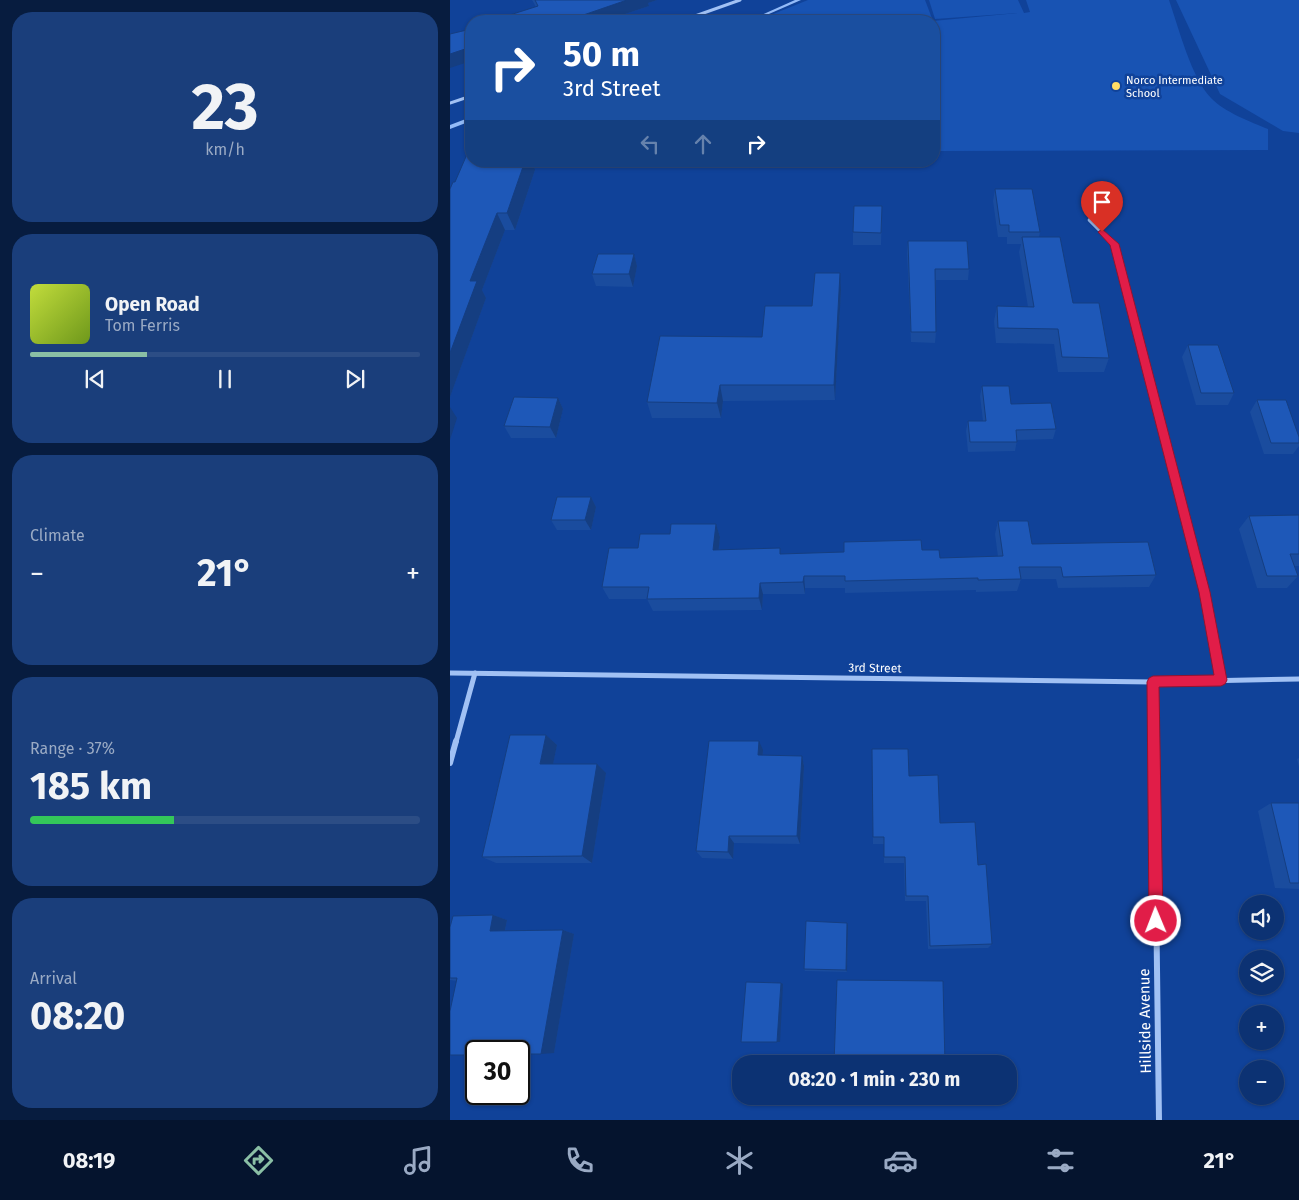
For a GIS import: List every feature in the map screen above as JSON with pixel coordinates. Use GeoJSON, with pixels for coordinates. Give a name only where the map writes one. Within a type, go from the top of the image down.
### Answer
{"type":"FeatureCollection","features":[{"type":"Feature","properties":{"kind":"street"},"geometry":{"type":"LineString","coordinates":[[698,15],[740,0]]}},
{"type":"Feature","properties":{"kind":"street"},"geometry":{"type":"LineString","coordinates":[[450,103],[465,98]]}},
{"type":"Feature","properties":{"kind":"street"},"geometry":{"type":"LineString","coordinates":[[1090,220],[1114,244],[1205,592],[1221,680]]}},
{"type":"Feature","properties":{"kind":"street","name":"3rd Street"},"geometry":{"type":"LineString","coordinates":[[450,673],[1153,682],[1299,679]]}},
{"type":"Feature","properties":{"kind":"street"},"geometry":{"type":"LineString","coordinates":[[450,763],[476,673]]}},
{"type":"Feature","properties":{"kind":"street","name":"Hillside Avenue"},"geometry":{"type":"LineString","coordinates":[[1153,682],[1159,1120]]}},
{"type":"Feature","properties":{"kind":"shaded area"},"geometry":{"type":"Polygon","coordinates":[[[808,0],[925,0],[931,15],[771,15],[808,0]]]}},
{"type":"Feature","properties":{"kind":"shaded area","name":"Norco Intermediate School"},"geometry":{"type":"Polygon","coordinates":[[[929,0],[1018,0],[1024,13],[1030,12],[1026,0],[1169,0],[1186,52],[1204,89],[1223,108],[1268,129],[1268,150],[940,151],[940,20],[1018,13],[940,19],[940,15],[934,15],[929,0]]]}},
{"type":"Feature","properties":{"kind":"shaded area"},"geometry":{"type":"Polygon","coordinates":[[[1176,0],[1299,0],[1299,133],[1283,131],[1220,94],[1176,0]]]}},
{"type":"Feature","properties":{"kind":"building"},"geometry":{"type":"Polygon","coordinates":[[[535,0],[627,0],[583,15],[510,15],[538,6],[535,0]]]}},
{"type":"Feature","properties":{"kind":"building"},"geometry":{"type":"Polygon","coordinates":[[[465,30],[465,49],[450,54],[450,34],[465,30]]]}},
{"type":"Feature","properties":{"kind":"building"},"geometry":{"type":"Polygon","coordinates":[[[465,159],[465,167],[523,167],[507,213],[497,213],[470,281],[477,281],[450,353],[450,189],[453,182],[455,182],[465,159]]]}},
{"type":"Feature","properties":{"kind":"building"},"geometry":{"type":"Polygon","coordinates":[[[995,189],[1032,189],[1040,232],[1009,232],[1009,225],[1000,225],[995,189]]]}},
{"type":"Feature","properties":{"kind":"building"},"geometry":{"type":"Polygon","coordinates":[[[854,206],[882,206],[881,233],[853,232],[854,206]]]}},
{"type":"Feature","properties":{"kind":"building"},"geometry":{"type":"Polygon","coordinates":[[[1022,237],[1060,237],[1073,303],[1099,303],[1109,358],[1062,357],[1058,329],[998,328],[997,306],[1034,307],[1022,237]]]}},
{"type":"Feature","properties":{"kind":"building"},"geometry":{"type":"Polygon","coordinates":[[[908,241],[967,241],[969,269],[935,269],[936,332],[911,332],[908,241]]]}},
{"type":"Feature","properties":{"kind":"building"},"geometry":{"type":"Polygon","coordinates":[[[598,254],[634,254],[629,274],[592,274],[598,254]]]}},
{"type":"Feature","properties":{"kind":"building"},"geometry":{"type":"Polygon","coordinates":[[[815,273],[840,273],[834,385],[720,385],[717,403],[647,402],[660,336],[762,337],[765,306],[812,306],[815,273]]]}},
{"type":"Feature","properties":{"kind":"building"},"geometry":{"type":"Polygon","coordinates":[[[1188,345],[1218,345],[1234,393],[1201,393],[1188,345]]]}},
{"type":"Feature","properties":{"kind":"building"},"geometry":{"type":"Polygon","coordinates":[[[982,386],[1009,386],[1011,404],[1051,403],[1056,429],[1016,430],[1017,442],[970,442],[968,421],[986,421],[982,386]]]}},
{"type":"Feature","properties":{"kind":"building"},"geometry":{"type":"Polygon","coordinates":[[[514,397],[558,398],[550,427],[504,426],[514,397]]]}},
{"type":"Feature","properties":{"kind":"building"},"geometry":{"type":"Polygon","coordinates":[[[1257,400],[1286,400],[1299,437],[1299,443],[1271,443],[1257,400]]]}},
{"type":"Feature","properties":{"kind":"building"},"geometry":{"type":"Polygon","coordinates":[[[557,497],[591,497],[585,520],[551,520],[557,497]]]}},
{"type":"Feature","properties":{"kind":"building"},"geometry":{"type":"Polygon","coordinates":[[[1299,515],[1299,554],[1290,554],[1298,576],[1267,576],[1249,516],[1299,515]]]}},
{"type":"Feature","properties":{"kind":"building"},"geometry":{"type":"Polygon","coordinates":[[[998,521],[1028,521],[1032,544],[1148,542],[1156,575],[1063,577],[1061,567],[1019,567],[1021,579],[845,581],[845,576],[804,576],[803,582],[760,583],[759,598],[647,599],[649,587],[602,587],[609,548],[638,548],[640,534],[670,534],[671,524],[716,524],[713,550],[780,548],[780,554],[844,552],[844,542],[921,540],[922,550],[939,550],[940,558],[1003,556],[998,521]]]}},
{"type":"Feature","properties":{"kind":"building"},"geometry":{"type":"Polygon","coordinates":[[[510,735],[546,735],[540,764],[597,764],[582,856],[482,857],[510,735]]]}},
{"type":"Feature","properties":{"kind":"building"},"geometry":{"type":"Polygon","coordinates":[[[709,741],[759,741],[758,755],[802,756],[797,836],[729,836],[728,852],[696,851],[709,741]]]}},
{"type":"Feature","properties":{"kind":"building"},"geometry":{"type":"Polygon","coordinates":[[[872,749],[908,749],[909,776],[938,775],[940,823],[975,822],[978,865],[986,864],[992,944],[930,946],[928,896],[906,896],[905,857],[884,857],[884,837],[873,837],[872,749]]]}},
{"type":"Feature","properties":{"kind":"building"},"geometry":{"type":"Polygon","coordinates":[[[1271,803],[1299,803],[1299,883],[1290,883],[1271,803]]]}},
{"type":"Feature","properties":{"kind":"building"},"geometry":{"type":"Polygon","coordinates":[[[493,915],[490,931],[563,930],[541,1054],[530,1054],[530,1040],[465,1040],[465,1055],[450,1055],[450,1011],[457,978],[450,978],[450,927],[453,916],[493,915]]]}},
{"type":"Feature","properties":{"kind":"building"},"geometry":{"type":"Polygon","coordinates":[[[806,921],[847,923],[846,970],[804,969],[806,921]]]}},
{"type":"Feature","properties":{"kind":"building"},"geometry":{"type":"Polygon","coordinates":[[[837,980],[943,981],[945,1055],[834,1055],[837,980]]]}},
{"type":"Feature","properties":{"kind":"building"},"geometry":{"type":"Polygon","coordinates":[[[746,982],[781,983],[777,1042],[741,1042],[746,982]]]}},
{"type":"Feature","properties":{"kind":"waterway"},"geometry":{"type":"LineString","coordinates":[[764,15],[799,0]]}},
{"type":"Feature","properties":{"kind":"waterway"},"geometry":{"type":"LineString","coordinates":[[450,127],[465,121]]}},
{"type":"Feature","properties":{"kind":"place","name":"Norco Intermediate School"},"geometry":{"type":"Point","coordinates":[1116,86]}},
{"type":"Feature","properties":{"kind":"route"},"geometry":{"type":"LineString","coordinates":[[1102,232],[1114,244],[1205,592],[1221,680],[1153,682],[1156,921]]}}]}
